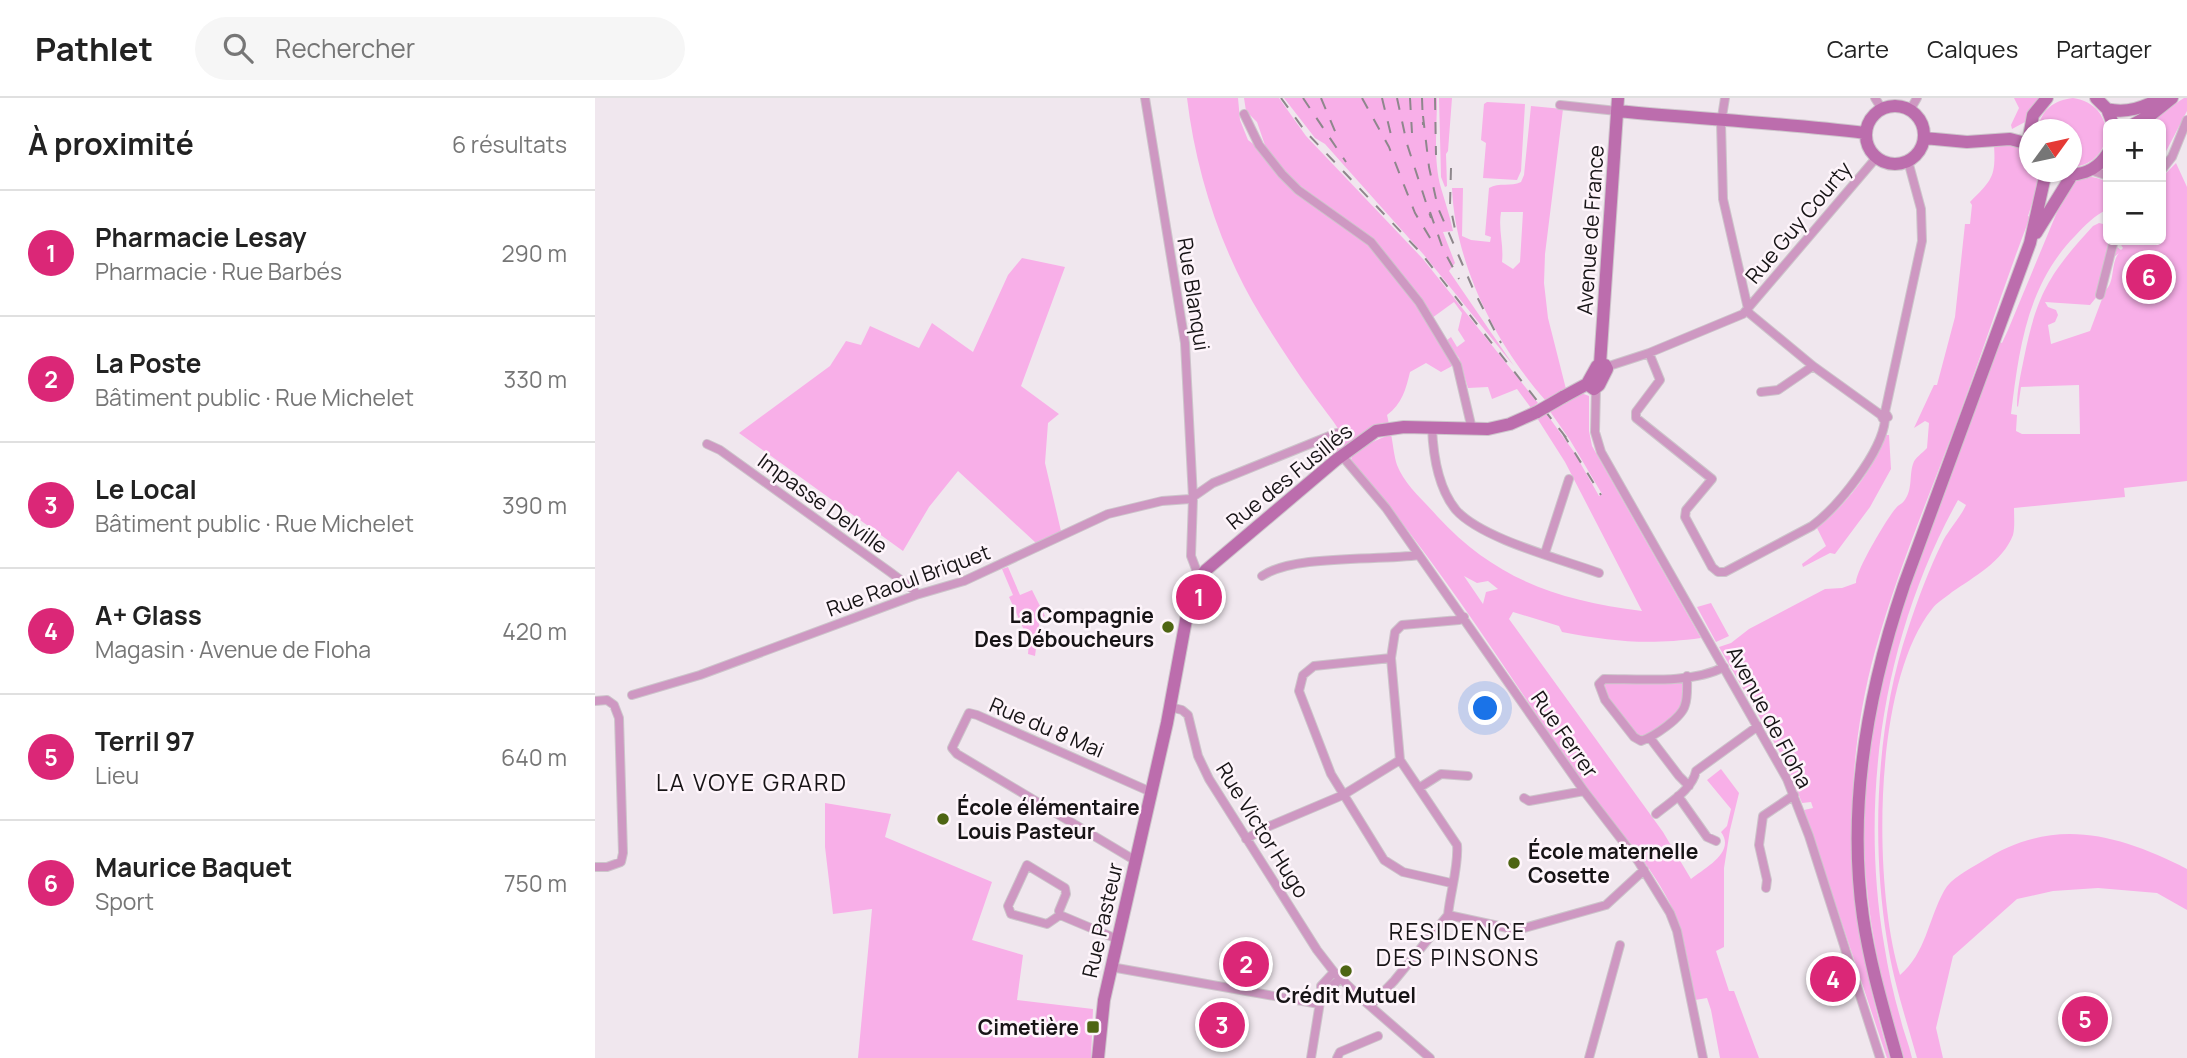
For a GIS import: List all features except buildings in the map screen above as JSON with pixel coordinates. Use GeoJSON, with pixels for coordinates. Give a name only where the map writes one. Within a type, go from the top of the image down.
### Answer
{"type":"FeatureCollection","features":[{"type":"Feature","properties":{"kind":"street","name":"Rue Blanqui"},"geometry":{"type":"LineString","coordinates":[[1145,98],[1185,343],[1193,498],[1191,556],[1199,577]]}},
{"type":"Feature","properties":{"kind":"street"},"geometry":{"type":"LineString","coordinates":[[1725,98],[1722,119],[1723,199],[1748,310],[1751,316],[1813,366],[1884,416]]}},
{"type":"Feature","properties":{"kind":"street"},"geometry":{"type":"LineString","coordinates":[[2031,119],[2036,108],[2047,98]]}},
{"type":"Feature","properties":{"kind":"street"},"geometry":{"type":"LineString","coordinates":[[2096,98],[2107,109],[2111,119]]}},
{"type":"Feature","properties":{"kind":"street"},"geometry":{"type":"LineString","coordinates":[[2107,109],[2120,112],[2134,110],[2162,98]]}},
{"type":"Feature","properties":{"kind":"street"},"geometry":{"type":"LineString","coordinates":[[2143,119],[2172,98]]}},
{"type":"Feature","properties":{"kind":"street"},"geometry":{"type":"LineString","coordinates":[[1879,103],[1896,106],[1913,104],[1922,124],[1924,138],[1919,153],[1908,161],[1888,164],[1876,158],[1867,145],[1865,133],[1879,103]]}},
{"type":"Feature","properties":{"kind":"street"},"geometry":{"type":"LineString","coordinates":[[1560,105],[1618,104],[1722,119],[1865,133]]}},
{"type":"Feature","properties":{"kind":"street","name":"Avenue de France"},"geometry":{"type":"LineString","coordinates":[[1603,365],[1618,104]]}},
{"type":"Feature","properties":{"kind":"street"},"geometry":{"type":"LineString","coordinates":[[1244,114],[1259,145],[1282,174],[1298,190],[1371,242],[1390,262],[1419,302],[1457,365],[1472,429]]}},
{"type":"Feature","properties":{"kind":"street"},"geometry":{"type":"LineString","coordinates":[[2166,165],[2172,157],[2187,120]]}},
{"type":"Feature","properties":{"kind":"street"},"geometry":{"type":"LineString","coordinates":[[1991,139],[2019,130]]}},
{"type":"Feature","properties":{"kind":"street"},"geometry":{"type":"LineString","coordinates":[[1924,138],[1967,142],[1991,139],[2019,141]]}},
{"type":"Feature","properties":{"kind":"street","name":"Rue Guy Courty"},"geometry":{"type":"LineString","coordinates":[[1748,310],[1876,158]]}},
{"type":"Feature","properties":{"kind":"street"},"geometry":{"type":"LineString","coordinates":[[2082,172],[2090,170],[2103,160]]}},
{"type":"Feature","properties":{"kind":"street"},"geometry":{"type":"LineString","coordinates":[[1649,353],[1660,380],[1636,412],[1636,418],[1711,479],[1686,510],[1685,517],[1712,567],[1718,572],[1725,572],[1822,519],[1867,465],[1876,449],[1884,416],[1922,241],[1921,209],[1908,161]]}},
{"type":"Feature","properties":{"kind":"street"},"geometry":{"type":"LineString","coordinates":[[2090,170],[2103,174]]}},
{"type":"Feature","properties":{"kind":"street"},"geometry":{"type":"LineString","coordinates":[[1897,1058],[1875,981],[1860,888],[1858,813],[1868,720],[1900,597],[2030,243],[2044,182]]}},
{"type":"Feature","properties":{"kind":"street"},"geometry":{"type":"LineString","coordinates":[[2030,243],[2068,182]]}},
{"type":"Feature","properties":{"kind":"street"},"geometry":{"type":"LineString","coordinates":[[2100,295],[2113,245]]}},
{"type":"Feature","properties":{"kind":"street"},"geometry":{"type":"LineString","coordinates":[[1592,386],[1597,366],[1649,353],[1738,318],[1748,310]]}},
{"type":"Feature","properties":{"kind":"street"},"geometry":{"type":"LineString","coordinates":[[1761,392],[1778,390],[1813,366]]}},
{"type":"Feature","properties":{"kind":"street","name":"Rue des Fusillés"},"geometry":{"type":"LineString","coordinates":[[1199,577],[1370,435],[1385,429],[1472,429],[1501,426],[1592,386]]}},
{"type":"Feature","properties":{"kind":"street","name":"Avenue de Floha"},"geometry":{"type":"LineString","coordinates":[[1592,386],[1595,432],[1601,452],[1780,765],[1794,795],[1880,1058]]}},
{"type":"Feature","properties":{"kind":"street"},"geometry":{"type":"LineString","coordinates":[[1432,427],[1439,474],[1456,510],[1478,527],[1599,573]]}},
{"type":"Feature","properties":{"kind":"street"},"geometry":{"type":"LineString","coordinates":[[1193,498],[1213,483],[1337,433]]}},
{"type":"Feature","properties":{"kind":"street","name":"Impasse Delville"},"geometry":{"type":"LineString","coordinates":[[706,444],[720,450],[890,572],[914,590],[916,595]]}},
{"type":"Feature","properties":{"kind":"street","name":"Rue Ferrer"},"geometry":{"type":"LineString","coordinates":[[1346,453],[1584,791],[1644,870],[1669,912],[1677,931],[1703,1058]]}},
{"type":"Feature","properties":{"kind":"street"},"geometry":{"type":"LineString","coordinates":[[1545,553],[1569,479]]}},
{"type":"Feature","properties":{"kind":"street","name":"Rue Raoul Briquet"},"geometry":{"type":"LineString","coordinates":[[632,695],[700,675],[916,595],[984,573],[1108,514],[1127,508],[1193,498]]}},
{"type":"Feature","properties":{"kind":"street"},"geometry":{"type":"LineString","coordinates":[[1262,576],[1273,569],[1331,560],[1419,555]]}},
{"type":"Feature","properties":{"kind":"street","name":"Rue Pasteur"},"geometry":{"type":"LineString","coordinates":[[1098,1058],[1104,1000],[1178,671],[1190,598],[1199,577]]}},
{"type":"Feature","properties":{"kind":"street"},"geometry":{"type":"LineString","coordinates":[[1371,1005],[1448,915],[1451,883],[1458,855],[1457,845],[1400,760],[1391,658],[1395,632],[1402,625],[1459,620],[1464,617]]}},
{"type":"Feature","properties":{"kind":"street"},"geometry":{"type":"LineString","coordinates":[[1391,658],[1314,666],[1303,675],[1299,691],[1331,774],[1384,860],[1395,869],[1451,883]]}},
{"type":"Feature","properties":{"kind":"street"},"geometry":{"type":"LineString","coordinates":[[1687,676],[1684,709],[1650,738],[1641,741],[1605,700],[1599,684],[1604,679],[1687,676],[1724,667]]}},
{"type":"Feature","properties":{"kind":"street"},"geometry":{"type":"LineString","coordinates":[[595,701],[607,700],[614,705],[619,718],[623,853],[621,862],[595,867]]}},
{"type":"Feature","properties":{"kind":"street","name":"Rue Victor Hugo"},"geometry":{"type":"LineString","coordinates":[[1170,707],[1182,710],[1188,715],[1203,768],[1317,950],[1337,975],[1397,1032],[1430,1058]]}},
{"type":"Feature","properties":{"kind":"street","name":"Rue du 8 Mai"},"geometry":{"type":"LineString","coordinates":[[1136,861],[957,754],[952,748],[969,713],[1151,792]]}},
{"type":"Feature","properties":{"kind":"street"},"geometry":{"type":"LineString","coordinates":[[1656,814],[1689,786],[1696,771],[1758,726]]}},
{"type":"Feature","properties":{"kind":"street"},"geometry":{"type":"LineString","coordinates":[[1650,738],[1689,786]]}},
{"type":"Feature","properties":{"kind":"street"},"geometry":{"type":"LineString","coordinates":[[1246,839],[1265,828],[1343,795],[1400,760]]}},
{"type":"Feature","properties":{"kind":"street"},"geometry":{"type":"LineString","coordinates":[[1419,788],[1441,774],[1468,776]]}},
{"type":"Feature","properties":{"kind":"street"},"geometry":{"type":"LineString","coordinates":[[1524,799],[1529,802],[1584,791]]}},
{"type":"Feature","properties":{"kind":"street"},"geometry":{"type":"LineString","coordinates":[[1766,888],[1767,880],[1759,845],[1763,816],[1794,795]]}},
{"type":"Feature","properties":{"kind":"street"},"geometry":{"type":"LineString","coordinates":[[1678,796],[1707,837],[1716,841]]}},
{"type":"Feature","properties":{"kind":"street"},"geometry":{"type":"LineString","coordinates":[[1027,865],[1065,888],[1060,915],[1047,924],[1008,911],[1027,865]]}},
{"type":"Feature","properties":{"kind":"street"},"geometry":{"type":"LineString","coordinates":[[1448,915],[1517,930],[1606,905],[1644,870]]}},
{"type":"Feature","properties":{"kind":"street"},"geometry":{"type":"LineString","coordinates":[[1060,915],[1117,939]]}},
{"type":"Feature","properties":{"kind":"street"},"geometry":{"type":"LineString","coordinates":[[1589,1058],[1620,945]]}},
{"type":"Feature","properties":{"kind":"street"},"geometry":{"type":"LineString","coordinates":[[1111,967],[1320,1000]]}},
{"type":"Feature","properties":{"kind":"street"},"geometry":{"type":"LineString","coordinates":[[1311,1058],[1321,986],[1337,975]]}},
{"type":"Feature","properties":{"kind":"street"},"geometry":{"type":"LineString","coordinates":[[1337,1058],[1339,1052],[1378,1036]]}},
{"type":"Feature","properties":{"kind":"shaded area"},"geometry":{"type":"Polygon","coordinates":[[[1187,98],[1238,98],[1240,120],[1248,140],[1275,170],[1373,248],[1404,286],[1454,365],[1441,372],[1426,363],[1410,372],[1400,401],[1387,415],[1389,424],[1370,443],[1391,434],[1400,472],[1420,498],[1459,538],[1506,571],[1530,583],[1583,601],[1642,611],[1565,462],[1537,418],[1546,413],[1574,452],[1599,496],[1602,494],[1549,410],[1581,393],[1589,396],[1592,446],[1701,638],[1648,642],[1615,640],[1562,632],[1559,626],[1513,612],[1509,619],[1663,832],[1691,879],[1711,865],[1722,853],[1725,839],[1721,832],[1727,826],[1731,809],[1707,780],[1721,769],[1739,793],[1724,868],[1724,947],[1716,951],[1729,991],[1734,991],[1759,1058],[1720,1058],[1707,998],[1695,1000],[1678,923],[1655,878],[1583,783],[1416,541],[1351,461],[1352,455],[1333,457],[1315,445],[1340,432],[1273,335],[1234,265],[1212,211],[1191,126],[1187,98]],[[1464,576],[1483,604],[1486,592],[1498,589],[1488,581],[1477,583],[1464,576]]]}},
{"type":"Feature","properties":{"kind":"shaded area"},"geometry":{"type":"Polygon","coordinates":[[[1244,98],[1279,98],[1306,136],[1423,259],[1538,403],[1531,408],[1517,389],[1492,399],[1488,387],[1468,388],[1459,358],[1446,341],[1451,337],[1457,347],[1465,341],[1458,330],[1462,313],[1454,302],[1432,318],[1422,300],[1373,239],[1295,182],[1267,151],[1257,122],[1246,111],[1244,98]]]}},
{"type":"Feature","properties":{"kind":"shaded area"},"geometry":{"type":"Polygon","coordinates":[[[1284,98],[1437,98],[1437,166],[1453,231],[1443,232],[1455,263],[1449,271],[1514,366],[1424,255],[1325,144],[1315,138],[1284,98]]]}},
{"type":"Feature","properties":{"kind":"shaded area"},"geometry":{"type":"Polygon","coordinates":[[[1439,98],[1452,98],[1445,187],[1441,177],[1439,98]]]}},
{"type":"Feature","properties":{"kind":"shaded area"},"geometry":{"type":"Polygon","coordinates":[[[2014,98],[2042,98],[2027,119],[2019,119],[2019,125],[2012,129],[2011,125],[2019,108],[2014,98]]]}},
{"type":"Feature","properties":{"kind":"shaded area"},"geometry":{"type":"Polygon","coordinates":[[[2073,98],[2087,102],[2103,119],[2103,147],[2098,155],[2087,163],[2082,164],[2082,119],[2041,119],[2049,107],[2073,98]]]}},
{"type":"Feature","properties":{"kind":"shaded area"},"geometry":{"type":"Polygon","coordinates":[[[2187,98],[2187,111],[2166,151],[2166,119],[2152,119],[2187,98]]]}},
{"type":"Feature","properties":{"kind":"shaded area"},"geometry":{"type":"Polygon","coordinates":[[[1484,104],[1525,104],[1521,171],[1517,180],[1483,178],[1486,143],[1481,140],[1484,104]]]}},
{"type":"Feature","properties":{"kind":"shaded area"},"geometry":{"type":"Polygon","coordinates":[[[1531,106],[1563,109],[1545,254],[1544,283],[1548,318],[1566,389],[1546,401],[1511,355],[1481,302],[1461,245],[1452,188],[1463,188],[1462,236],[1490,242],[1491,237],[1485,235],[1489,188],[1521,182],[1531,106]],[[1501,212],[1502,262],[1513,269],[1520,262],[1523,212],[1501,212]]]}},
{"type":"Feature","properties":{"kind":"shaded area"},"geometry":{"type":"Polygon","coordinates":[[[1994,145],[2019,145],[2019,182],[2039,182],[2028,216],[2030,217],[1965,401],[1892,594],[1863,702],[1856,753],[1852,804],[1857,907],[1865,958],[1890,1058],[1887,1058],[1804,810],[1813,808],[1811,802],[1802,803],[1786,763],[1719,647],[1731,643],[1749,629],[1825,589],[1842,588],[1856,583],[1879,533],[1907,497],[1914,462],[1927,448],[1929,423],[1925,421],[1914,428],[1934,385],[1937,385],[1955,317],[1965,224],[1970,224],[1970,202],[1991,177],[1994,145]]]}},
{"type":"Feature","properties":{"kind":"shaded area"},"geometry":{"type":"Polygon","coordinates":[[[2176,163],[2187,187],[2187,481],[2124,488],[2125,497],[2014,508],[2013,535],[2002,553],[1987,568],[1936,604],[1912,643],[1898,685],[1888,735],[1882,840],[1891,937],[1900,975],[1916,957],[1944,891],[1951,882],[1965,871],[2007,848],[2033,839],[2084,835],[2135,846],[2161,856],[2187,869],[2187,910],[2157,893],[2098,888],[2053,891],[2017,899],[1953,956],[1936,1028],[1943,1058],[1917,1058],[1896,985],[1887,940],[1879,863],[1880,783],[1883,743],[1897,665],[1933,562],[1966,505],[1958,500],[1933,551],[1895,660],[1877,773],[1877,888],[1889,972],[1912,1058],[1904,1058],[1876,953],[1864,844],[1870,737],[1893,636],[1926,538],[2000,342],[2002,343],[2008,330],[2062,200],[2075,182],[2082,182],[2082,178],[2103,180],[2103,212],[2086,224],[2059,255],[2046,275],[2028,319],[2011,414],[2017,415],[2016,431],[2022,434],[2080,434],[2079,385],[2021,387],[2017,406],[2019,382],[2034,317],[2047,286],[2065,258],[2093,226],[2103,224],[2103,245],[2110,245],[2099,294],[2090,305],[2045,302],[2048,307],[2056,310],[2058,315],[2055,322],[2048,325],[2051,344],[2090,331],[2111,282],[2119,253],[2114,257],[2117,247],[2121,250],[2121,245],[2166,245],[2166,173],[2176,163]]]}},
{"type":"Feature","properties":{"kind":"shaded area"},"geometry":{"type":"Polygon","coordinates":[[[1022,258],[1065,267],[1021,386],[1059,414],[1048,423],[1045,463],[1061,531],[1036,543],[958,471],[929,507],[903,551],[739,433],[830,366],[846,341],[861,345],[870,326],[919,348],[932,323],[973,352],[1008,275],[1022,258]]]}},
{"type":"Feature","properties":{"kind":"shaded area"},"geometry":{"type":"Polygon","coordinates":[[[1886,435],[1889,435],[1891,469],[1870,507],[1835,554],[1830,553],[1803,567],[1802,564],[1826,546],[1817,528],[1857,486],[1874,461],[1886,435]]]}},
{"type":"Feature","properties":{"kind":"shaded area"},"geometry":{"type":"Polygon","coordinates":[[[1008,567],[1020,595],[1032,590],[1045,616],[1040,618],[1035,656],[1028,654],[1029,641],[1009,597],[1013,595],[1002,569],[1008,567]]]}},
{"type":"Feature","properties":{"kind":"shaded area"},"geometry":{"type":"Polygon","coordinates":[[[1711,603],[1729,636],[1716,642],[1697,607],[1711,603]]]}},
{"type":"Feature","properties":{"kind":"shaded area"},"geometry":{"type":"Polygon","coordinates":[[[1687,676],[1684,709],[1641,741],[1601,691],[1604,679],[1687,676]]]}},
{"type":"Feature","properties":{"kind":"shaded area"},"geometry":{"type":"Polygon","coordinates":[[[825,803],[891,814],[885,837],[992,882],[972,940],[1023,955],[1017,1000],[1093,1009],[1091,1058],[858,1058],[872,909],[833,914],[825,847],[825,803]]]}},
{"type":"Feature","properties":{"kind":"railway"},"geometry":{"type":"LineString","coordinates":[[1281,98],[1305,131],[1421,253],[1568,440]]}},
{"type":"Feature","properties":{"kind":"railway"},"geometry":{"type":"LineString","coordinates":[[1303,98],[1346,162]]}},
{"type":"Feature","properties":{"kind":"railway"},"geometry":{"type":"LineString","coordinates":[[1321,98],[1337,136]]}},
{"type":"Feature","properties":{"kind":"railway"},"geometry":{"type":"LineString","coordinates":[[1362,98],[1389,147],[1415,213],[1435,246]]}},
{"type":"Feature","properties":{"kind":"railway"},"geometry":{"type":"LineString","coordinates":[[1382,98],[1393,143]]}},
{"type":"Feature","properties":{"kind":"railway"},"geometry":{"type":"LineString","coordinates":[[1397,98],[1407,144],[1431,218]]}},
{"type":"Feature","properties":{"kind":"railway"},"geometry":{"type":"LineString","coordinates":[[1410,98],[1412,133]]}},
{"type":"Feature","properties":{"kind":"railway"},"geometry":{"type":"LineString","coordinates":[[1422,98],[1423,125]]}},
{"type":"Feature","properties":{"kind":"railway"},"geometry":{"type":"LineString","coordinates":[[1435,98],[1436,155]]}},
{"type":"Feature","properties":{"kind":"railway"},"geometry":{"type":"LineString","coordinates":[[1423,116],[1429,167],[1438,208],[1474,291],[1501,343]]}},
{"type":"Feature","properties":{"kind":"railway"},"geometry":{"type":"LineString","coordinates":[[1451,168],[1450,205],[1456,234]]}},
{"type":"Feature","properties":{"kind":"railway"},"geometry":{"type":"LineString","coordinates":[[1430,212],[1443,249],[1459,279]]}},
{"type":"Feature","properties":{"kind":"railway"},"geometry":{"type":"LineString","coordinates":[[1562,432],[1601,495]]}},
{"type":"Feature","properties":{"kind":"place","name":"Maurice Baquet"},"geometry":{"type":"Point","coordinates":[2149,277]}},
{"type":"Feature","properties":{"kind":"place","name":"Pharmacie Lesay"},"geometry":{"type":"Point","coordinates":[1199,597]}},
{"type":"Feature","properties":{"kind":"place","name":"La Compagnie Des Déboucheurs"},"geometry":{"type":"Point","coordinates":[1168,627]}},
{"type":"Feature","properties":{"kind":"place","name":"École élémentaire Louis Pasteur"},"geometry":{"type":"Point","coordinates":[943,819]}},
{"type":"Feature","properties":{"kind":"place","name":"École maternelle Cosette"},"geometry":{"type":"Point","coordinates":[1514,863]}},
{"type":"Feature","properties":{"kind":"place","name":"La Poste"},"geometry":{"type":"Point","coordinates":[1246,964]}},
{"type":"Feature","properties":{"kind":"place","name":"Crédit Mutuel"},"geometry":{"type":"Point","coordinates":[1346,971]}},
{"type":"Feature","properties":{"kind":"place","name":"A+ Glass"},"geometry":{"type":"Point","coordinates":[1833,979]}},
{"type":"Feature","properties":{"kind":"place","name":"Terril 97"},"geometry":{"type":"Point","coordinates":[2085,1019]}},
{"type":"Feature","properties":{"kind":"place","name":"Le Local"},"geometry":{"type":"Point","coordinates":[1222,1025]}},
{"type":"Feature","properties":{"kind":"place","name":"Cimetière"},"geometry":{"type":"Point","coordinates":[1093,1027]}},
{"type":"Feature","properties":{"kind":"district","name":"LA VOYE GRARD"},"geometry":{"type":"Point","coordinates":[752,782]}},
{"type":"Feature","properties":{"kind":"district","name":"RESIDENCE DES PINSONS"},"geometry":{"type":"Point","coordinates":[1458,944]}}]}
